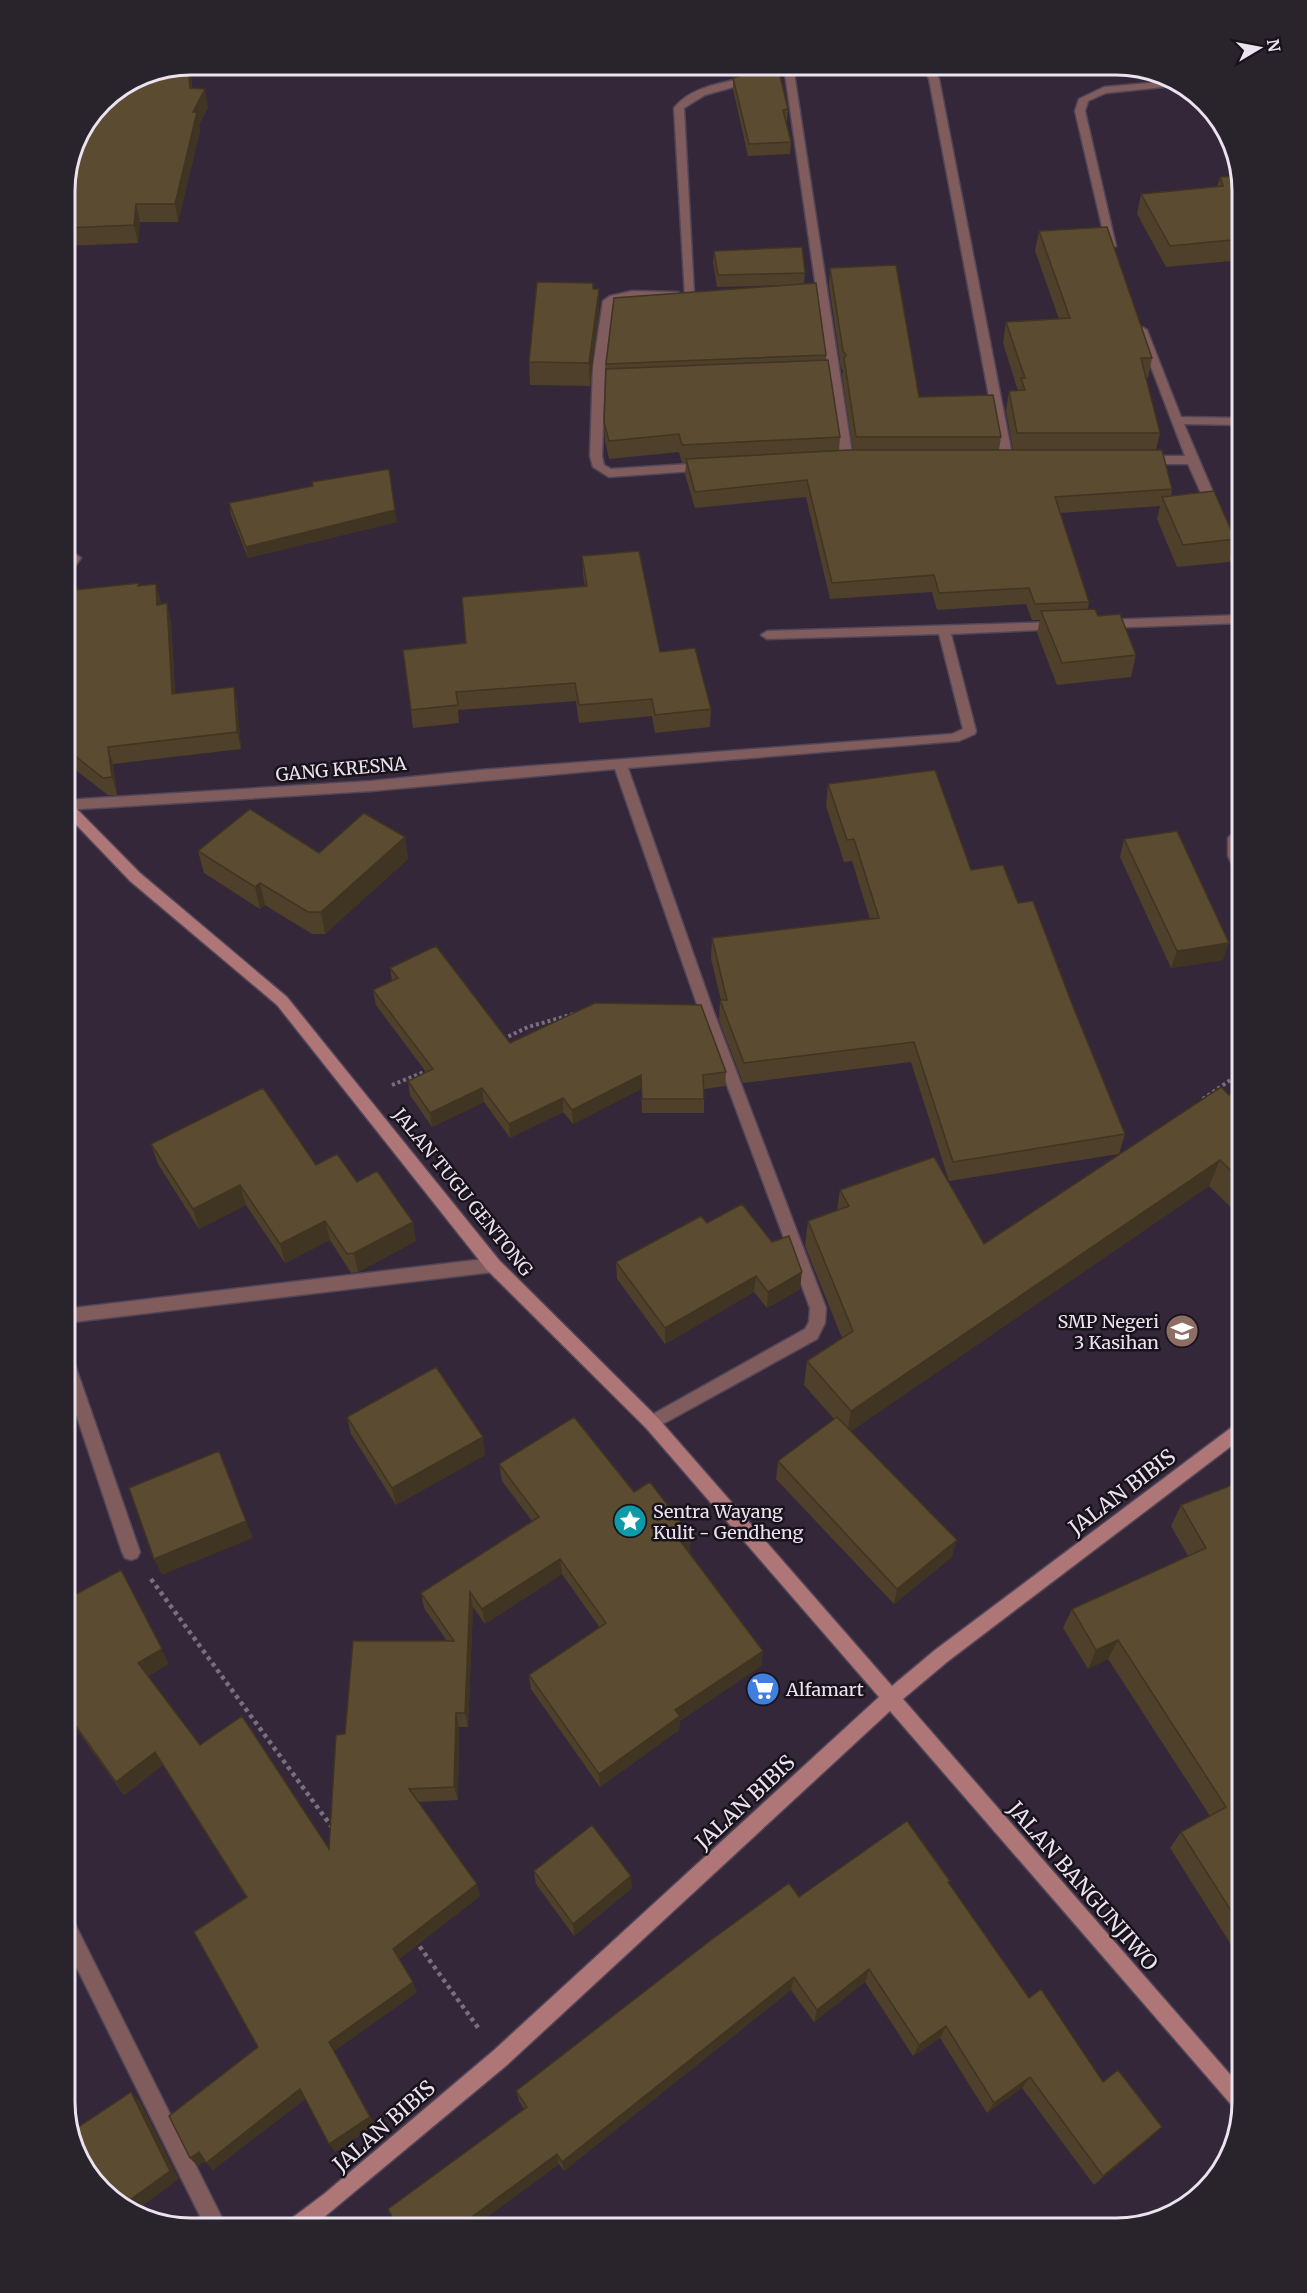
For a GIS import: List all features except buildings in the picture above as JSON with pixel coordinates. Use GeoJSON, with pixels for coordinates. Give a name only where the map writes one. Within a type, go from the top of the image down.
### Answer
{"type":"FeatureCollection","features":[{"type":"Feature","properties":{"kind":"main road","name":"JALAN TUGU GENTONG"},"geometry":{"type":"LineString","coordinates":[[75,815],[135,877],[282,1001],[493,1265],[652,1423],[890,1699]]}},
{"type":"Feature","properties":{"kind":"main road","name":"JALAN BIBIS"},"geometry":{"type":"LineString","coordinates":[[308,2218],[500,2058],[890,1699],[950,1649],[1232,1437]]}},
{"type":"Feature","properties":{"kind":"main road","name":"JALAN BANGUNJIWO"},"geometry":{"type":"LineString","coordinates":[[890,1699],[1232,2091]]}},
{"type":"Feature","properties":{"kind":"street"},"geometry":{"type":"LineString","coordinates":[[716,466],[609,473],[599,467],[596,456],[605,381],[598,366],[608,301],[613,297],[692,294],[679,108],[684,100],[695,94],[767,75]]}},
{"type":"Feature","properties":{"kind":"street"},"geometry":{"type":"LineString","coordinates":[[790,75],[816,289],[847,461]]}},
{"type":"Feature","properties":{"kind":"street"},"geometry":{"type":"LineString","coordinates":[[932,75],[1007,460]]}},
{"type":"Feature","properties":{"kind":"street"},"geometry":{"type":"LineString","coordinates":[[1113,257],[1080,111],[1084,99],[1104,90],[1163,85]]}},
{"type":"Feature","properties":{"kind":"street"},"geometry":{"type":"LineString","coordinates":[[1139,322],[1192,460],[1232,550]]}},
{"type":"Feature","properties":{"kind":"street"},"geometry":{"type":"LineString","coordinates":[[1177,420],[1232,421]]}},
{"type":"Feature","properties":{"kind":"street"},"geometry":{"type":"LineString","coordinates":[[1134,460],[1192,460]]}},
{"type":"Feature","properties":{"kind":"street"},"geometry":{"type":"LineString","coordinates":[[767,635],[1232,618]]}},
{"type":"Feature","properties":{"kind":"street","name":"GANG KRESNA"},"geometry":{"type":"LineString","coordinates":[[75,804],[371,786],[963,736],[970,731],[944,630]]}},
{"type":"Feature","properties":{"kind":"street"},"geometry":{"type":"LineString","coordinates":[[620,765],[706,1010],[818,1308],[817,1323],[811,1334],[652,1423]]}},
{"type":"Feature","properties":{"kind":"street"},"geometry":{"type":"LineString","coordinates":[[75,1315],[493,1265]]}},
{"type":"Feature","properties":{"kind":"street"},"geometry":{"type":"LineString","coordinates":[[75,1388],[131,1552]]}},
{"type":"Feature","properties":{"kind":"street"},"geometry":{"type":"LineString","coordinates":[[75,1947],[212,2218]]}},
{"type":"Feature","properties":{"kind":"path"},"geometry":{"type":"LineString","coordinates":[[498,1041],[528,1027],[568,1014],[579,1014]]}},
{"type":"Feature","properties":{"kind":"path"},"geometry":{"type":"LineString","coordinates":[[361,1098],[435,1068]]}},
{"type":"Feature","properties":{"kind":"path"},"geometry":{"type":"LineString","coordinates":[[1194,1106],[1232,1079]]}},
{"type":"Feature","properties":{"kind":"path"},"geometry":{"type":"LineString","coordinates":[[131,1552],[341,1839]]}},
{"type":"Feature","properties":{"kind":"path"},"geometry":{"type":"LineString","coordinates":[[410,1934],[500,2058]]}},
{"type":"Feature","properties":{"kind":"place","name":"SMP Negeri 3 Kasihan"},"geometry":{"type":"Point","coordinates":[1182,1331]}},
{"type":"Feature","properties":{"kind":"place","name":"Sentra Wayang Kulit - Gendheng"},"geometry":{"type":"Point","coordinates":[630,1521]}},
{"type":"Feature","properties":{"kind":"place","name":"Alfamart"},"geometry":{"type":"Point","coordinates":[763,1689]}}]}
